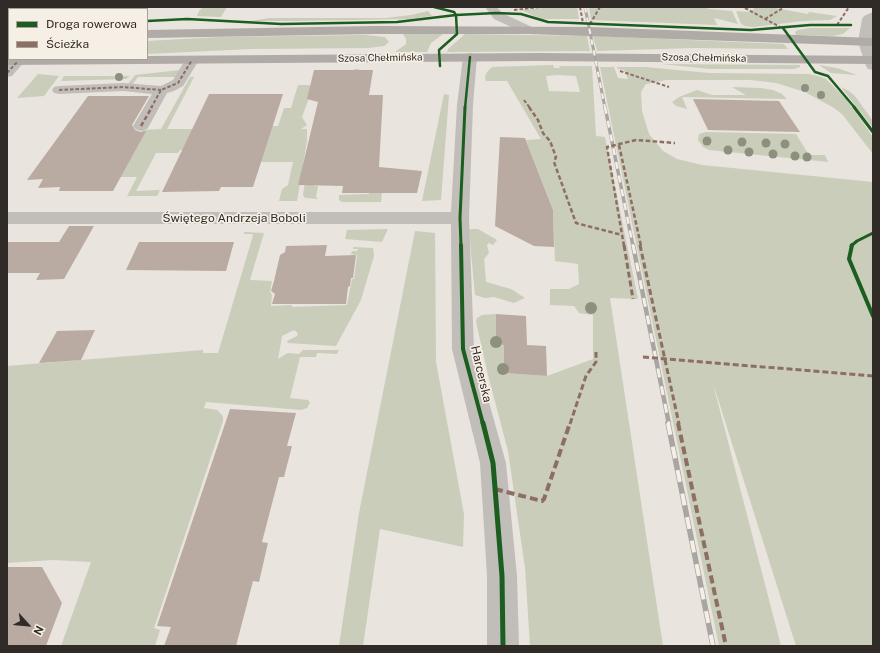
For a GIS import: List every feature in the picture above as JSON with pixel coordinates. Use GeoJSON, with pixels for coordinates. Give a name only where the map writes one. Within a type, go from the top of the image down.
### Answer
{"type":"FeatureCollection","features":[{"type":"Feature","properties":{"kind":"main road","name":"Szosa Chełmińska"},"geometry":{"type":"LineString","coordinates":[[148,34],[484,29],[590,30],[869,42]]}},
{"type":"Feature","properties":{"kind":"main road"},"geometry":{"type":"LineString","coordinates":[[351,58],[388,51],[397,44],[397,37],[389,33],[376,30]]}},
{"type":"Feature","properties":{"kind":"main road","name":"Szosa Chełmińska"},"geometry":{"type":"LineString","coordinates":[[13,61],[661,57],[872,62]]}},
{"type":"Feature","properties":{"kind":"street"},"geometry":{"type":"LineString","coordinates":[[484,29],[495,11],[528,30]]}},
{"type":"Feature","properties":{"kind":"street"},"geometry":{"type":"LineString","coordinates":[[872,62],[868,19],[873,16]]}},
{"type":"Feature","properties":{"kind":"street","name":"Harcerska"},"geometry":{"type":"LineString","coordinates":[[470,57],[465,105],[460,218],[463,349],[493,463],[502,576],[503,646]]}},
{"type":"Feature","properties":{"kind":"street"},"geometry":{"type":"LineString","coordinates":[[59,90],[115,87],[161,90],[178,83],[192,60]]}},
{"type":"Feature","properties":{"kind":"street"},"geometry":{"type":"LineString","coordinates":[[7,73],[13,61]]}},
{"type":"Feature","properties":{"kind":"street"},"geometry":{"type":"LineString","coordinates":[[141,126],[161,90]]}},
{"type":"Feature","properties":{"kind":"street","name":"Świętego Andrzeja Boboli"},"geometry":{"type":"LineString","coordinates":[[7,218],[460,218]]}},
{"type":"Feature","properties":{"kind":"green space"},"geometry":{"type":"Polygon","coordinates":[[[203,7],[227,7],[221,17],[197,16],[203,7]]]}},
{"type":"Feature","properties":{"kind":"green space"},"geometry":{"type":"Polygon","coordinates":[[[554,7],[577,7],[579,19],[541,19],[521,10],[554,7]]]}},
{"type":"Feature","properties":{"kind":"green space"},"geometry":{"type":"Polygon","coordinates":[[[589,7],[705,7],[709,9],[732,11],[738,24],[714,18],[717,25],[591,20],[589,7]]]}},
{"type":"Feature","properties":{"kind":"green space"},"geometry":{"type":"Polygon","coordinates":[[[756,7],[770,7],[808,14],[809,12],[837,16],[830,20],[802,21],[754,27],[741,24],[736,11],[750,12],[756,7]]]}},
{"type":"Feature","properties":{"kind":"green space"},"geometry":{"type":"Polygon","coordinates":[[[428,11],[432,16],[409,19],[250,21],[270,18],[386,18],[428,11]]]}},
{"type":"Feature","properties":{"kind":"green space"},"geometry":{"type":"Polygon","coordinates":[[[810,28],[850,28],[843,34],[833,36],[796,35],[795,32],[798,30],[810,28]]]}},
{"type":"Feature","properties":{"kind":"green space"},"geometry":{"type":"Polygon","coordinates":[[[403,34],[443,34],[431,43],[427,52],[395,52],[406,44],[406,39],[403,34]]]}},
{"type":"Feature","properties":{"kind":"green space"},"geometry":{"type":"Polygon","coordinates":[[[465,34],[587,36],[590,51],[447,52],[448,49],[465,34]]]}},
{"type":"Feature","properties":{"kind":"green space"},"geometry":{"type":"Polygon","coordinates":[[[365,35],[385,37],[389,42],[384,46],[368,48],[252,49],[148,54],[148,41],[219,37],[365,35]]]}},
{"type":"Feature","properties":{"kind":"green space"},"geometry":{"type":"Polygon","coordinates":[[[593,36],[784,44],[788,49],[694,48],[597,51],[593,36]]]}},
{"type":"Feature","properties":{"kind":"green space"},"geometry":{"type":"Polygon","coordinates":[[[661,64],[800,65],[800,67],[794,69],[710,69],[661,64]]]}},
{"type":"Feature","properties":{"kind":"green space"},"geometry":{"type":"Polygon","coordinates":[[[553,65],[554,68],[560,68],[559,66],[592,66],[596,136],[605,137],[638,299],[610,298],[663,646],[530,646],[525,568],[508,451],[476,322],[477,318],[482,315],[496,314],[496,344],[504,345],[504,373],[547,376],[593,359],[593,315],[579,313],[574,306],[550,305],[550,289],[569,289],[579,284],[578,264],[555,261],[553,210],[526,140],[541,139],[507,81],[486,81],[485,77],[487,72],[492,67],[553,65]],[[546,76],[549,91],[580,92],[576,76],[546,76]]]}},
{"type":"Feature","properties":{"kind":"green space"},"geometry":{"type":"Polygon","coordinates":[[[819,65],[837,68],[857,75],[831,73],[819,65]]]}},
{"type":"Feature","properties":{"kind":"green space"},"geometry":{"type":"Polygon","coordinates":[[[600,67],[614,67],[618,78],[628,79],[624,70],[618,69],[617,67],[646,67],[709,73],[808,74],[818,76],[826,79],[846,99],[873,137],[873,154],[842,114],[834,108],[805,92],[776,83],[751,80],[666,80],[646,84],[641,92],[642,111],[649,134],[663,151],[677,159],[702,165],[873,182],[873,646],[796,646],[712,380],[781,646],[719,646],[600,67]]]}},
{"type":"Feature","properties":{"kind":"green space"},"geometry":{"type":"Polygon","coordinates":[[[354,69],[359,69],[355,87],[313,87],[302,117],[307,125],[301,129],[307,129],[307,141],[297,201],[279,201],[282,189],[288,185],[293,162],[256,162],[185,150],[180,150],[178,153],[156,153],[136,191],[160,190],[157,196],[127,196],[137,177],[119,177],[122,165],[143,130],[161,129],[190,77],[194,77],[167,129],[198,129],[199,126],[278,126],[284,108],[291,108],[298,85],[351,85],[354,69]]]}},
{"type":"Feature","properties":{"kind":"green space"},"geometry":{"type":"Polygon","coordinates":[[[180,70],[176,77],[138,77],[132,85],[128,84],[135,75],[180,70]]]}},
{"type":"Feature","properties":{"kind":"green space"},"geometry":{"type":"Polygon","coordinates":[[[38,74],[59,76],[44,96],[17,98],[38,74]]]}},
{"type":"Feature","properties":{"kind":"green space"},"geometry":{"type":"Polygon","coordinates":[[[64,76],[130,76],[126,79],[61,81],[64,76]]]}},
{"type":"Feature","properties":{"kind":"green space"},"geometry":{"type":"Polygon","coordinates":[[[732,87],[773,90],[782,94],[787,99],[682,97],[687,109],[676,106],[672,102],[679,97],[697,90],[712,95],[746,95],[732,87]]]}},
{"type":"Feature","properties":{"kind":"green space"},"geometry":{"type":"Polygon","coordinates":[[[841,87],[855,96],[873,121],[873,128],[841,87]]]}},
{"type":"Feature","properties":{"kind":"green space"},"geometry":{"type":"Polygon","coordinates":[[[444,94],[449,95],[441,200],[422,201],[444,94]]]}},
{"type":"Feature","properties":{"kind":"green space"},"geometry":{"type":"Polygon","coordinates":[[[706,132],[796,134],[809,155],[825,155],[828,162],[709,150],[703,147],[698,140],[699,134],[706,132]]]}},
{"type":"Feature","properties":{"kind":"green space"},"geometry":{"type":"Polygon","coordinates":[[[307,167],[317,176],[314,186],[318,186],[316,197],[318,199],[305,198],[303,195],[307,167]]]}},
{"type":"Feature","properties":{"kind":"green space"},"geometry":{"type":"Polygon","coordinates":[[[369,192],[382,192],[381,202],[342,202],[339,200],[339,195],[369,194],[369,192]]]}},
{"type":"Feature","properties":{"kind":"green space"},"geometry":{"type":"Polygon","coordinates":[[[388,229],[382,242],[345,239],[347,230],[388,229]]]}},
{"type":"Feature","properties":{"kind":"green space"},"geometry":{"type":"Polygon","coordinates":[[[478,229],[497,240],[493,245],[489,243],[487,245],[489,253],[484,259],[486,282],[511,289],[525,298],[514,303],[494,297],[485,298],[475,295],[469,230],[478,229]]]}},
{"type":"Feature","properties":{"kind":"green space"},"geometry":{"type":"Polygon","coordinates":[[[415,231],[435,233],[436,362],[464,514],[463,547],[380,529],[363,646],[339,646],[359,513],[415,231]]]}},
{"type":"Feature","properties":{"kind":"green space"},"geometry":{"type":"Polygon","coordinates":[[[244,232],[264,233],[250,280],[272,281],[270,292],[272,295],[271,306],[292,305],[292,307],[347,305],[352,279],[354,279],[357,255],[351,254],[352,251],[357,251],[358,249],[353,249],[353,247],[373,248],[374,256],[361,300],[336,346],[288,343],[287,341],[297,336],[298,333],[294,330],[282,336],[278,359],[288,353],[299,354],[303,350],[339,350],[337,354],[317,353],[316,357],[300,357],[290,398],[308,400],[310,403],[307,408],[301,410],[206,402],[204,408],[217,410],[223,416],[223,421],[154,628],[160,630],[155,646],[61,646],[91,562],[53,560],[7,563],[7,366],[203,350],[203,353],[218,353],[252,239],[253,234],[244,234],[244,232]]]}},
{"type":"Feature","properties":{"kind":"building"},"geometry":{"type":"Polygon","coordinates":[[[314,70],[373,70],[369,95],[383,95],[379,167],[422,171],[417,193],[342,193],[343,186],[298,185],[318,102],[307,99],[314,70]]]}},
{"type":"Feature","properties":{"kind":"building"},"geometry":{"type":"Polygon","coordinates":[[[209,94],[283,94],[253,187],[221,187],[219,191],[162,192],[209,94]]]}},
{"type":"Feature","properties":{"kind":"building"},"geometry":{"type":"Polygon","coordinates":[[[88,96],[149,96],[132,125],[135,130],[141,132],[146,131],[113,191],[59,191],[60,187],[38,188],[43,179],[27,180],[88,96]]]}},
{"type":"Feature","properties":{"kind":"building"},"geometry":{"type":"Polygon","coordinates":[[[693,99],[779,101],[800,132],[708,130],[693,99]]]}},
{"type":"Feature","properties":{"kind":"building"},"geometry":{"type":"Polygon","coordinates":[[[500,137],[525,138],[553,210],[554,247],[534,246],[495,226],[500,137]]]}},
{"type":"Feature","properties":{"kind":"building"},"geometry":{"type":"Polygon","coordinates":[[[69,226],[94,226],[64,279],[36,280],[40,273],[7,273],[7,242],[59,242],[69,226]]]}},
{"type":"Feature","properties":{"kind":"building"},"geometry":{"type":"Polygon","coordinates":[[[139,242],[234,242],[226,271],[126,270],[139,242]]]}},
{"type":"Feature","properties":{"kind":"building"},"geometry":{"type":"Polygon","coordinates":[[[327,245],[325,256],[356,255],[353,278],[351,278],[350,286],[348,287],[346,304],[272,304],[275,294],[271,291],[280,255],[285,252],[286,246],[327,245]]]}},
{"type":"Feature","properties":{"kind":"building"},"geometry":{"type":"Polygon","coordinates":[[[496,314],[526,316],[527,345],[546,346],[547,376],[504,373],[504,345],[496,344],[496,314]]]}},
{"type":"Feature","properties":{"kind":"building"},"geometry":{"type":"Polygon","coordinates":[[[95,330],[81,360],[39,363],[57,331],[95,330]]]}},
{"type":"Feature","properties":{"kind":"building"},"geometry":{"type":"Polygon","coordinates":[[[230,409],[296,413],[287,446],[292,446],[284,477],[279,477],[262,542],[268,543],[259,582],[253,581],[236,646],[164,646],[171,627],[157,626],[230,409]]]}},
{"type":"Feature","properties":{"kind":"building"},"geometry":{"type":"Polygon","coordinates":[[[7,567],[42,567],[62,603],[46,646],[7,646],[7,567]]]}},
{"type":"Feature","properties":{"kind":"railway"},"geometry":{"type":"LineString","coordinates":[[585,7],[605,108]]}},
{"type":"Feature","properties":{"kind":"railway"},"geometry":{"type":"LineString","coordinates":[[605,107],[633,246]]}},
{"type":"Feature","properties":{"kind":"railway"},"geometry":{"type":"LineString","coordinates":[[633,245],[669,424]]}},
{"type":"Feature","properties":{"kind":"railway"},"geometry":{"type":"LineString","coordinates":[[668,423],[713,646]]}},
{"type":"Feature","properties":{"kind":"marked path"},"geometry":{"type":"LineString","coordinates":[[514,10],[540,7]]}},
{"type":"Feature","properties":{"kind":"marked path"},"geometry":{"type":"LineString","coordinates":[[580,7],[583,23]]}},
{"type":"Feature","properties":{"kind":"marked path"},"geometry":{"type":"LineString","coordinates":[[590,24],[600,7]]}},
{"type":"Feature","properties":{"kind":"marked path"},"geometry":{"type":"LineString","coordinates":[[837,25],[849,7]]}},
{"type":"Feature","properties":{"kind":"marked path"},"geometry":{"type":"LineString","coordinates":[[745,8],[780,27]]}},
{"type":"Feature","properties":{"kind":"marked path"},"geometry":{"type":"LineString","coordinates":[[765,19],[783,8]]}},
{"type":"Feature","properties":{"kind":"marked path"},"geometry":{"type":"LineString","coordinates":[[141,126],[161,90],[178,83],[192,60]]}},
{"type":"Feature","properties":{"kind":"marked path"},"geometry":{"type":"LineString","coordinates":[[7,73],[18,61]]}},
{"type":"Feature","properties":{"kind":"marked path"},"geometry":{"type":"LineString","coordinates":[[620,71],[669,87]]}},
{"type":"Feature","properties":{"kind":"marked path"},"geometry":{"type":"LineString","coordinates":[[59,90],[123,87],[161,90]]}},
{"type":"Feature","properties":{"kind":"marked path"},"geometry":{"type":"LineString","coordinates":[[524,100],[538,120],[543,133],[550,141],[556,157],[554,162],[576,223],[622,235]]}},
{"type":"Feature","properties":{"kind":"marked path"},"geometry":{"type":"LineString","coordinates":[[633,299],[607,147],[636,140],[675,143]]}},
{"type":"Feature","properties":{"kind":"marked path"},"geometry":{"type":"LineString","coordinates":[[619,145],[726,646]]}},
{"type":"Feature","properties":{"kind":"marked path"},"geometry":{"type":"LineString","coordinates":[[495,489],[538,501],[542,501],[544,499],[586,376],[596,362],[596,352]]}},
{"type":"Feature","properties":{"kind":"marked path"},"geometry":{"type":"LineString","coordinates":[[643,357],[873,376]]}},
{"type":"Feature","properties":{"kind":"cycle path"},"geometry":{"type":"LineString","coordinates":[[434,7],[454,12],[456,15],[457,34],[439,50],[440,66]]}},
{"type":"Feature","properties":{"kind":"cycle path"},"geometry":{"type":"LineString","coordinates":[[148,21],[187,19],[281,24],[397,22],[456,15],[496,13],[521,14],[548,22],[751,30],[810,25],[851,25]]}},
{"type":"Feature","properties":{"kind":"cycle path"},"geometry":{"type":"LineString","coordinates":[[783,28],[815,72],[828,76],[873,132]]}},
{"type":"Feature","properties":{"kind":"cycle path"},"geometry":{"type":"LineString","coordinates":[[470,57],[465,105],[460,218],[463,349],[493,463],[502,576],[503,646]]}},
{"type":"Feature","properties":{"kind":"cycle path"},"geometry":{"type":"LineString","coordinates":[[873,233],[857,241],[851,246],[849,259],[873,316]]}}]}
